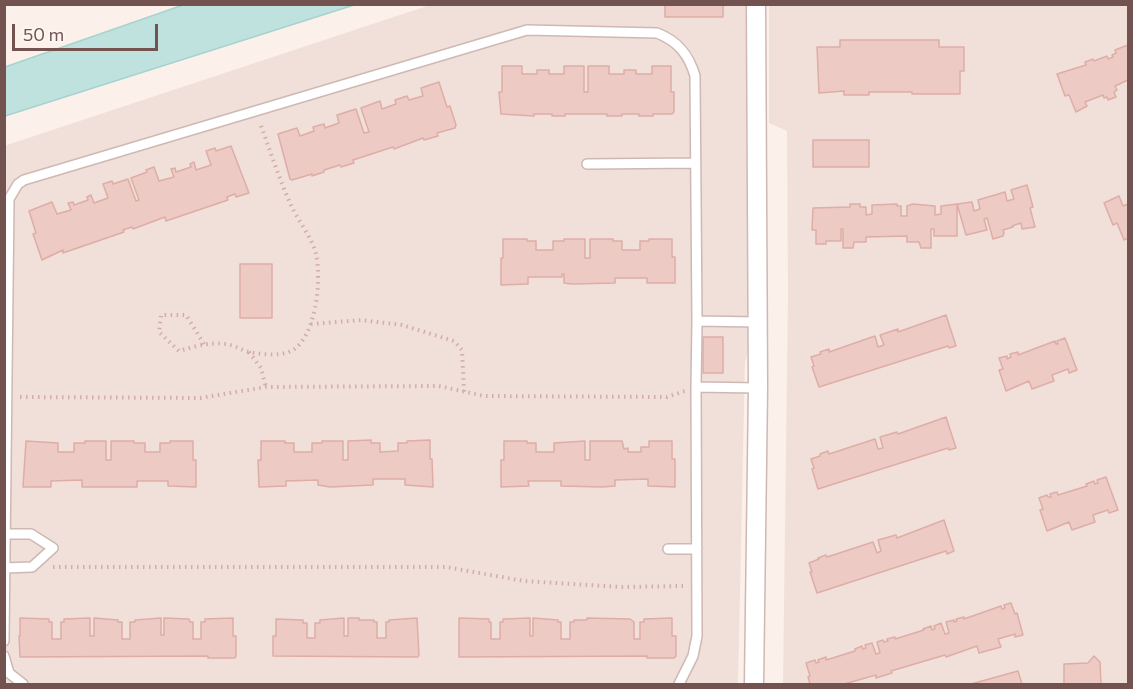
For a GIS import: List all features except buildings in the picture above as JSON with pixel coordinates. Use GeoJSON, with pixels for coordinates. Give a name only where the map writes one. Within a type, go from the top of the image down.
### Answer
{"type":"FeatureCollection","features":[{"type":"Feature","properties":{"kind":"street"},"geometry":{"type":"LineString","coordinates":[[754,684],[758,388],[756,4]]}},
{"type":"Feature","properties":{"kind":"lane"},"geometry":{"type":"LineString","coordinates":[[4,641],[9,199],[18,184],[32,177],[527,30],[657,33],[675,43],[682,50],[695,76],[698,636],[693,656],[679,684]]}},
{"type":"Feature","properties":{"kind":"lane"},"geometry":{"type":"LineString","coordinates":[[587,164],[696,163]]}},
{"type":"Feature","properties":{"kind":"lane"},"geometry":{"type":"LineString","coordinates":[[697,321],[758,322]]}},
{"type":"Feature","properties":{"kind":"lane"},"geometry":{"type":"LineString","coordinates":[[696,387],[758,388]]}},
{"type":"Feature","properties":{"kind":"lane"},"geometry":{"type":"LineString","coordinates":[[5,534],[31,534],[52,548],[32,567],[5,568]]}},
{"type":"Feature","properties":{"kind":"lane"},"geometry":{"type":"LineString","coordinates":[[668,549],[697,549]]}},
{"type":"Feature","properties":{"kind":"lane"},"geometry":{"type":"LineString","coordinates":[[4,657],[9,673],[22,684]]}},
{"type":"Feature","properties":{"kind":"path"},"geometry":{"type":"LineString","coordinates":[[204,344],[186,315],[161,315],[159,332],[178,351],[204,344],[226,344],[248,352],[267,354],[289,352],[302,343],[310,324],[316,298],[318,268],[315,251],[290,203],[255,111]]}},
{"type":"Feature","properties":{"kind":"path"},"geometry":{"type":"LineString","coordinates":[[310,324],[362,320],[402,325],[454,341],[462,350],[464,392]]}},
{"type":"Feature","properties":{"kind":"path"},"geometry":{"type":"LineString","coordinates":[[248,352],[261,368],[266,387]]}},
{"type":"Feature","properties":{"kind":"path"},"geometry":{"type":"LineString","coordinates":[[7,396],[200,398],[266,387],[439,386],[484,396],[667,397],[696,387]]}},
{"type":"Feature","properties":{"kind":"path"},"geometry":{"type":"LineString","coordinates":[[32,567],[446,567],[524,581],[621,586],[697,586]]}},
{"type":"Feature","properties":{"kind":"shaded area"},"geometry":{"type":"Polygon","coordinates":[[[430,5],[748,5],[757,322],[745,362],[738,684],[5,684],[4,146],[430,5]]]}},
{"type":"Feature","properties":{"kind":"shaded area"},"geometry":{"type":"Polygon","coordinates":[[[769,5],[1128,5],[1128,684],[783,684],[788,294],[787,131],[769,123],[769,5]]]}},
{"type":"Feature","properties":{"kind":"water"},"geometry":{"type":"Polygon","coordinates":[[[186,4],[354,5],[5,116],[5,67],[186,4]]]}}]}
